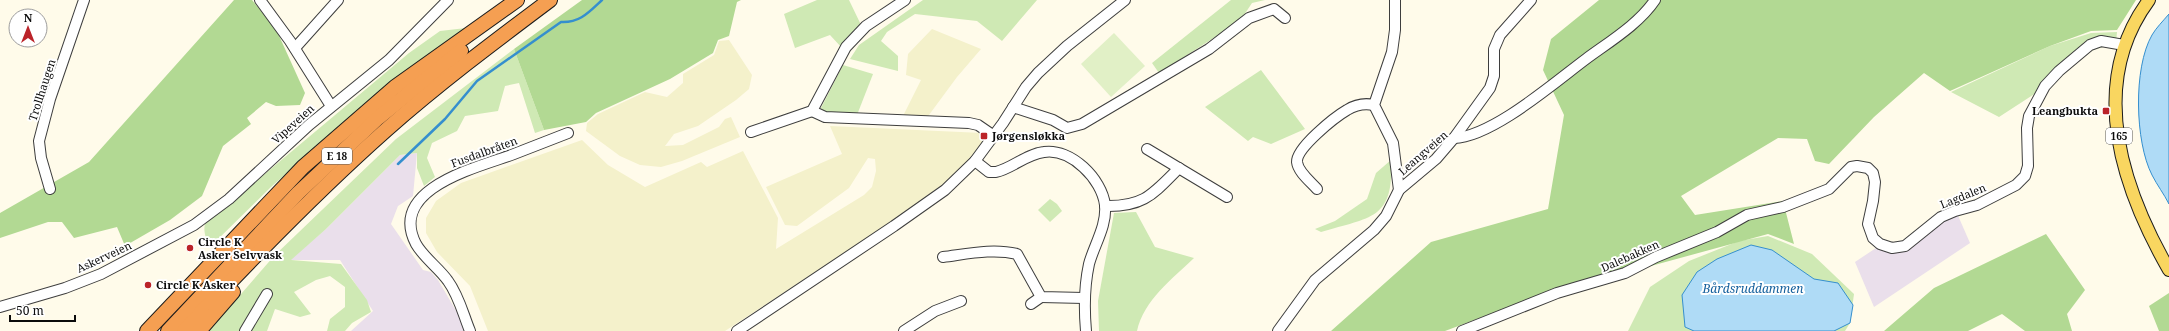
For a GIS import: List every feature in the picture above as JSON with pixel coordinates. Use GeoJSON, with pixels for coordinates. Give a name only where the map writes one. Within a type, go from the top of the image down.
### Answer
{"type":"FeatureCollection","features":[{"type":"Feature","properties":{"kind":"highway","name":"E 18"},"geometry":{"type":"LineString","coordinates":[[147,331],[303,167],[395,87],[517,0]]}},
{"type":"Feature","properties":{"kind":"highway","name":"E 18"},"geometry":{"type":"LineString","coordinates":[[168,331],[298,193],[343,150],[378,118],[523,0]]}},
{"type":"Feature","properties":{"kind":"highway","name":"E 18"},"geometry":{"type":"LineString","coordinates":[[184,331],[233,278],[387,129],[439,85],[550,0]]}},
{"type":"Feature","properties":{"kind":"highway","name":"E 18"},"geometry":{"type":"LineString","coordinates":[[199,331],[257,265],[276,237]]}},
{"type":"Feature","properties":{"kind":"main road","name":"165"},"geometry":{"type":"LineString","coordinates":[[2149,0],[2136,18],[2124,45],[2119,59],[2115,89],[2122,156],[2132,194],[2150,235],[2169,270]]}},
{"type":"Feature","properties":{"kind":"street","name":"Trollhaugen"},"geometry":{"type":"LineString","coordinates":[[50,189],[41,158],[40,135],[50,99],[84,0]]}},
{"type":"Feature","properties":{"kind":"street","name":"Vipeveien"},"geometry":{"type":"LineString","coordinates":[[211,212],[229,199],[331,106],[295,48],[260,0]]}},
{"type":"Feature","properties":{"kind":"street"},"geometry":{"type":"LineString","coordinates":[[295,48],[338,0]]}},
{"type":"Feature","properties":{"kind":"street"},"geometry":{"type":"LineString","coordinates":[[331,106],[389,60],[448,0]]}},
{"type":"Feature","properties":{"kind":"street"},"geometry":{"type":"LineString","coordinates":[[751,132],[812,111],[846,47],[866,26],[905,0]]}},
{"type":"Feature","properties":{"kind":"street"},"geometry":{"type":"LineString","coordinates":[[737,331],[945,190],[974,161],[994,136],[1026,87],[1049,62],[1125,0]]}},
{"type":"Feature","properties":{"kind":"street"},"geometry":{"type":"LineString","coordinates":[[1395,0],[1395,30],[1392,52],[1374,105],[1393,143],[1399,190]]}},
{"type":"Feature","properties":{"kind":"street"},"geometry":{"type":"LineString","coordinates":[[1454,138],[1490,88],[1494,76],[1494,48],[1500,35],[1532,0]]}},
{"type":"Feature","properties":{"kind":"street","name":"Leangveien"},"geometry":{"type":"LineString","coordinates":[[1278,331],[1316,280],[1374,230],[1386,216],[1399,190],[1436,158],[1454,138],[1474,134],[1516,111],[1614,38],[1641,16],[1655,0]]}},
{"type":"Feature","properties":{"kind":"street"},"geometry":{"type":"LineString","coordinates":[[1013,107],[1053,120],[1067,128],[1082,124],[1209,49],[1248,18],[1274,10],[1284,18]]}},
{"type":"Feature","properties":{"kind":"street","name":"Lagdalen"},"geometry":{"type":"LineString","coordinates":[[1783,207],[1829,189],[1851,167],[1862,166],[1873,173],[1875,182],[1868,224],[1873,238],[1880,244],[1892,248],[1906,246],[1942,217],[1955,211],[1977,205],[2016,185],[2025,176],[2028,166],[2027,128],[2029,116],[2045,86],[2059,71],[2090,45],[2101,41],[2124,45]]}},
{"type":"Feature","properties":{"kind":"street"},"geometry":{"type":"LineString","coordinates":[[1317,189],[1300,170],[1297,162],[1299,153],[1306,144],[1347,110],[1363,104],[1374,105]]}},
{"type":"Feature","properties":{"kind":"street"},"geometry":{"type":"LineString","coordinates":[[812,111],[825,117],[969,123],[978,125],[994,136]]}},
{"type":"Feature","properties":{"kind":"street","name":"Fusdalbråten"},"geometry":{"type":"LineString","coordinates":[[470,331],[462,309],[448,282],[417,244],[411,223],[412,213],[427,192],[450,176],[568,133]]}},
{"type":"Feature","properties":{"kind":"street"},"geometry":{"type":"LineString","coordinates":[[1147,149],[1227,197]]}},
{"type":"Feature","properties":{"kind":"street"},"geometry":{"type":"LineString","coordinates":[[974,161],[989,172],[996,172],[1036,153],[1052,151],[1066,155],[1093,178],[1100,187],[1105,206],[1104,223],[1090,263],[1084,298],[1086,331]]}},
{"type":"Feature","properties":{"kind":"street"},"geometry":{"type":"LineString","coordinates":[[1105,206],[1132,205],[1146,199],[1179,168]]}},
{"type":"Feature","properties":{"kind":"street","name":"Dalebakken"},"geometry":{"type":"LineString","coordinates":[[1462,331],[1557,293],[1625,273],[1656,257],[1717,232],[1747,215],[1783,207]]}},
{"type":"Feature","properties":{"kind":"street","name":"Askerveien"},"geometry":{"type":"LineString","coordinates":[[0,307],[65,288],[100,274],[194,225],[211,212]]}},
{"type":"Feature","properties":{"kind":"street"},"geometry":{"type":"LineString","coordinates":[[943,257],[998,251],[1017,254],[1041,297]]}},
{"type":"Feature","properties":{"kind":"street"},"geometry":{"type":"LineString","coordinates":[[245,331],[267,294]]}},
{"type":"Feature","properties":{"kind":"street"},"geometry":{"type":"LineString","coordinates":[[1031,304],[1041,297],[1084,298]]}},
{"type":"Feature","properties":{"kind":"street"},"geometry":{"type":"LineString","coordinates":[[904,331],[935,311],[962,300]]}},
{"type":"Feature","properties":{"kind":"shaded area"},"geometry":{"type":"Polygon","coordinates":[[[932,29],[981,49],[957,77],[926,119],[903,116],[921,80],[906,75],[908,54],[932,29]]]}},
{"type":"Feature","properties":{"kind":"shaded area"},"geometry":{"type":"Polygon","coordinates":[[[729,40],[752,75],[749,89],[736,100],[698,126],[674,134],[665,146],[683,145],[719,127],[725,119],[731,117],[740,137],[682,161],[661,167],[640,165],[620,156],[586,131],[587,123],[598,114],[645,92],[667,97],[683,83],[683,74],[714,55],[719,41],[729,40]]]}},
{"type":"Feature","properties":{"kind":"shaded area"},"geometry":{"type":"Polygon","coordinates":[[[830,126],[982,133],[987,139],[943,188],[725,331],[488,331],[470,286],[437,252],[426,233],[426,218],[436,201],[461,183],[582,140],[608,165],[645,187],[701,162],[707,167],[743,151],[778,218],[776,249],[864,195],[872,187],[876,171],[875,159],[868,158],[849,188],[797,226],[785,225],[766,187],[842,154],[830,126]]]}},
{"type":"Feature","properties":{"kind":"shaded area"},"geometry":{"type":"Polygon","coordinates":[[[417,153],[413,196],[398,206],[391,224],[423,270],[431,272],[438,280],[468,331],[351,331],[373,311],[340,260],[290,260],[326,229],[400,155],[417,153]]]}},
{"type":"Feature","properties":{"kind":"shaded area"},"geometry":{"type":"Polygon","coordinates":[[[1956,211],[1970,243],[1874,307],[1855,262],[1882,244],[1893,247],[1956,211]]]}},
{"type":"Feature","properties":{"kind":"green space"},"geometry":{"type":"Polygon","coordinates":[[[234,0],[252,0],[276,29],[305,93],[300,105],[276,106],[266,102],[247,118],[251,124],[223,146],[202,196],[170,220],[125,246],[117,227],[74,238],[62,222],[48,222],[0,238],[0,213],[89,162],[234,0]]]}},
{"type":"Feature","properties":{"kind":"green space"},"geometry":{"type":"Polygon","coordinates":[[[582,0],[741,0],[737,2],[729,36],[718,40],[713,53],[670,79],[596,113],[586,122],[544,130],[514,49],[582,0]]]}},
{"type":"Feature","properties":{"kind":"green space"},"geometry":{"type":"Polygon","coordinates":[[[817,0],[849,0],[862,27],[842,48],[830,35],[795,48],[784,14],[817,0]]]}},
{"type":"Feature","properties":{"kind":"green space"},"geometry":{"type":"Polygon","coordinates":[[[923,0],[1037,0],[1002,41],[977,21],[915,14],[887,32],[881,41],[898,56],[898,71],[850,59],[859,45],[923,0]]]}},
{"type":"Feature","properties":{"kind":"green space"},"geometry":{"type":"Polygon","coordinates":[[[1231,0],[1265,0],[1252,3],[1240,21],[1159,73],[1152,63],[1231,0]]]}},
{"type":"Feature","properties":{"kind":"green space"},"geometry":{"type":"Polygon","coordinates":[[[1599,0],[2136,0],[2117,30],[2091,31],[2050,46],[1950,91],[1924,73],[1874,117],[1829,164],[1815,161],[1807,139],[1778,138],[1681,196],[1695,215],[1783,201],[1794,244],[1768,234],[1530,299],[1445,331],[1331,331],[1431,242],[1548,209],[1564,115],[1543,70],[1551,39],[1599,0]]]}},
{"type":"Feature","properties":{"kind":"green space"},"geometry":{"type":"Polygon","coordinates":[[[466,28],[320,144],[271,187],[210,247],[205,236],[205,224],[409,53],[440,31],[466,28]]]}},
{"type":"Feature","properties":{"kind":"green space"},"geometry":{"type":"Polygon","coordinates":[[[2117,32],[2116,43],[2093,50],[2042,89],[1999,117],[1951,92],[2050,46],[2091,33],[2117,32]]]}},
{"type":"Feature","properties":{"kind":"green space"},"geometry":{"type":"Polygon","coordinates":[[[1114,33],[1145,66],[1111,97],[1081,64],[1114,33]]]}},
{"type":"Feature","properties":{"kind":"green space"},"geometry":{"type":"Polygon","coordinates":[[[514,49],[544,130],[535,133],[519,83],[505,86],[498,111],[465,116],[457,131],[432,143],[427,158],[435,177],[424,186],[417,168],[417,153],[400,155],[326,229],[291,260],[341,264],[367,300],[371,312],[352,323],[345,331],[327,331],[330,319],[345,307],[345,287],[330,276],[316,280],[294,292],[311,314],[300,317],[275,309],[267,331],[209,331],[274,256],[396,139],[514,49]]]}},
{"type":"Feature","properties":{"kind":"green space"},"geometry":{"type":"Polygon","coordinates":[[[843,65],[873,74],[857,115],[824,112],[821,108],[843,65]]]}},
{"type":"Feature","properties":{"kind":"green space"},"geometry":{"type":"Polygon","coordinates":[[[1261,70],[1305,129],[1271,144],[1253,137],[1248,141],[1205,107],[1261,70]]]}},
{"type":"Feature","properties":{"kind":"green space"},"geometry":{"type":"Polygon","coordinates":[[[1391,160],[1391,180],[1388,194],[1383,205],[1376,213],[1353,223],[1321,232],[1315,229],[1335,221],[1367,199],[1376,173],[1391,160]]]}},
{"type":"Feature","properties":{"kind":"green space"},"geometry":{"type":"Polygon","coordinates":[[[1050,199],[1057,204],[1062,211],[1050,222],[1038,210],[1050,199]]]}},
{"type":"Feature","properties":{"kind":"green space"},"geometry":{"type":"Polygon","coordinates":[[[1136,212],[1155,247],[1194,258],[1168,282],[1152,300],[1146,309],[1137,331],[1099,331],[1098,301],[1114,213],[1136,212]]]}},
{"type":"Feature","properties":{"kind":"green space"},"geometry":{"type":"Polygon","coordinates":[[[2046,234],[2085,290],[2067,314],[2072,331],[2025,331],[2002,314],[1968,331],[1884,331],[1934,288],[2046,234]]]}},
{"type":"Feature","properties":{"kind":"green space","name":"Bårdsruddammen"},"geometry":{"type":"Polygon","coordinates":[[[1768,236],[1812,254],[1854,294],[1850,323],[1845,331],[1628,331],[1650,287],[1689,261],[1739,241],[1768,236]]]}},
{"type":"Feature","properties":{"kind":"green space"},"geometry":{"type":"Polygon","coordinates":[[[2169,293],[2169,331],[2159,331],[2149,306],[2169,293]]]}},
{"type":"Feature","properties":{"kind":"water"},"geometry":{"type":"Polygon","coordinates":[[[2169,14],[2169,204],[2152,175],[2146,161],[2142,144],[2138,105],[2139,85],[2146,49],[2152,35],[2169,14]]]}},
{"type":"Feature","properties":{"kind":"water","name":"Bårdsruddammen"},"geometry":{"type":"Polygon","coordinates":[[[1751,245],[1772,250],[1814,279],[1838,283],[1853,305],[1850,323],[1834,331],[1694,331],[1685,327],[1682,295],[1697,272],[1717,259],[1751,245]]]}},
{"type":"Feature","properties":{"kind":"waterway"},"geometry":{"type":"LineString","coordinates":[[398,164],[445,119],[477,81],[561,22],[579,19],[602,0]]}},
{"type":"Feature","properties":{"kind":"place","name":"Leangbukta"},"geometry":{"type":"Point","coordinates":[2106,111]}},
{"type":"Feature","properties":{"kind":"place","name":"Jørgensløkka"},"geometry":{"type":"Point","coordinates":[984,136]}},
{"type":"Feature","properties":{"kind":"place","name":"Circle K Asker Selvvask"},"geometry":{"type":"Point","coordinates":[190,248]}},
{"type":"Feature","properties":{"kind":"place","name":"Circle K Asker"},"geometry":{"type":"Point","coordinates":[148,285]}}]}
